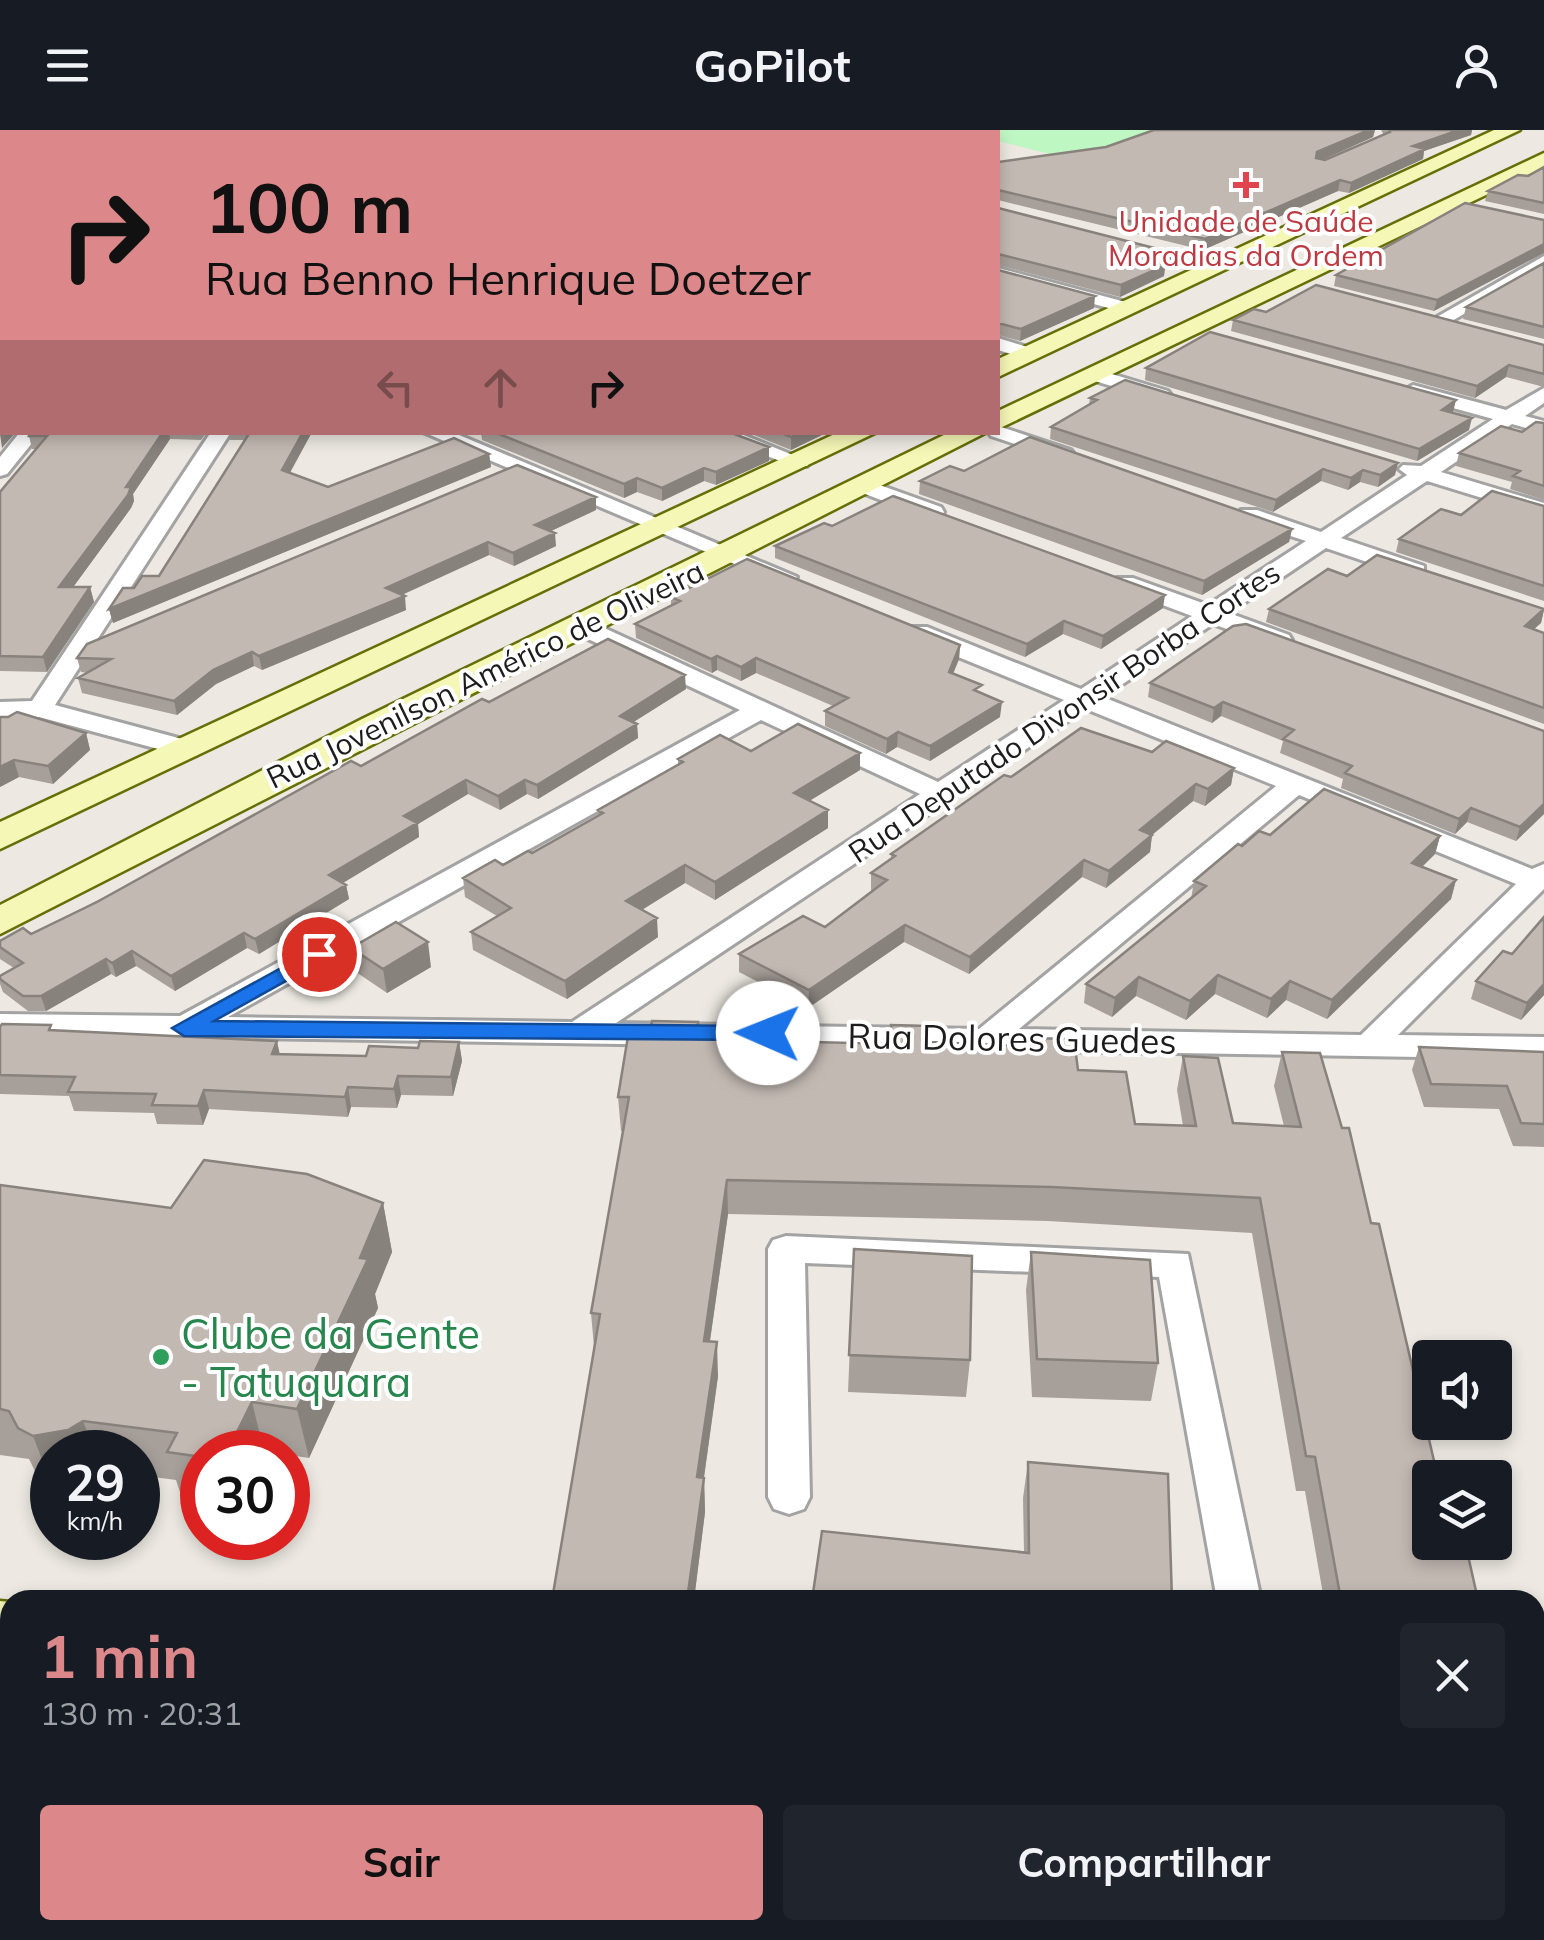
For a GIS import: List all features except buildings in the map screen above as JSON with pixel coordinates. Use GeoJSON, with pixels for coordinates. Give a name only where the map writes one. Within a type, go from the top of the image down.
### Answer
{"type":"FeatureCollection","features":[{"type":"Feature","properties":{"kind":"main road"},"geometry":{"type":"LineString","coordinates":[[1000,368],[1510,130]]}},
{"type":"Feature","properties":{"kind":"main road"},"geometry":{"type":"LineString","coordinates":[[1000,420],[1281,281],[1544,159]]}},
{"type":"Feature","properties":{"kind":"main road"},"geometry":{"type":"LineString","coordinates":[[1302,228],[1330,241],[1362,245]]}},
{"type":"Feature","properties":{"kind":"main road"},"geometry":{"type":"LineString","coordinates":[[1183,256],[1281,281]]}},
{"type":"Feature","properties":{"kind":"main road","name":"Rua Jovenilson Américo de Oliveira"},"geometry":{"type":"LineString","coordinates":[[0,836],[857,435]]}},
{"type":"Feature","properties":{"kind":"main road","name":"Rua Jovenilson Américo de Oliveira"},"geometry":{"type":"LineString","coordinates":[[0,921],[580,626],[967,435]]}},
{"type":"Feature","properties":{"kind":"street"},"geometry":{"type":"LineString","coordinates":[[1456,203],[1491,211]]}},
{"type":"Feature","properties":{"kind":"street"},"geometry":{"type":"LineString","coordinates":[[1473,331],[1429,320],[1544,261]]}},
{"type":"Feature","properties":{"kind":"street"},"geometry":{"type":"LineString","coordinates":[[1000,274],[1128,308]]}},
{"type":"Feature","properties":{"kind":"street"},"geometry":{"type":"LineString","coordinates":[[1281,281],[1316,290]]}},
{"type":"Feature","properties":{"kind":"street"},"geometry":{"type":"LineString","coordinates":[[1187,328],[1224,338]]}},
{"type":"Feature","properties":{"kind":"street"},"geometry":{"type":"LineString","coordinates":[[1000,345],[1030,354]]}},
{"type":"Feature","properties":{"kind":"street"},"geometry":{"type":"LineString","coordinates":[[1092,374],[1183,402]]}},
{"type":"Feature","properties":{"kind":"street"},"geometry":{"type":"LineString","coordinates":[[1394,386],[1544,427]]}},
{"type":"Feature","properties":{"kind":"street","name":"Rua Deputado Divonsir Borba Cortes"},"geometry":{"type":"LineString","coordinates":[[583,1030],[1085,701],[1420,472],[1544,394]]}},
{"type":"Feature","properties":{"kind":"street"},"geometry":{"type":"LineString","coordinates":[[1000,433],[1088,462]]}},
{"type":"Feature","properties":{"kind":"street"},"geometry":{"type":"LineString","coordinates":[[0,470],[29,435]]}},
{"type":"Feature","properties":{"kind":"street"},"geometry":{"type":"LineString","coordinates":[[40,710],[219,435]]}},
{"type":"Feature","properties":{"kind":"street"},"geometry":{"type":"LineString","coordinates":[[440,435],[818,590]]}},
{"type":"Feature","properties":{"kind":"street"},"geometry":{"type":"LineString","coordinates":[[724,435],[800,462]]}},
{"type":"Feature","properties":{"kind":"street"},"geometry":{"type":"LineString","coordinates":[[1384,461],[1544,510]]}},
{"type":"Feature","properties":{"kind":"street"},"geometry":{"type":"LineString","coordinates":[[478,484],[515,468]]}},
{"type":"Feature","properties":{"kind":"street"},"geometry":{"type":"LineString","coordinates":[[862,485],[954,519]]}},
{"type":"Feature","properties":{"kind":"street"},"geometry":{"type":"LineString","coordinates":[[1232,510],[1433,576]]}},
{"type":"Feature","properties":{"kind":"street"},"geometry":{"type":"LineString","coordinates":[[1100,573],[1302,648]]}},
{"type":"Feature","properties":{"kind":"street"},"geometry":{"type":"LineString","coordinates":[[889,620],[1294,785],[1540,877],[1368,1046]]}},
{"type":"Feature","properties":{"kind":"street"},"geometry":{"type":"LineString","coordinates":[[580,626],[940,794]]}},
{"type":"Feature","properties":{"kind":"street"},"geometry":{"type":"LineString","coordinates":[[76,651],[113,636]]}},
{"type":"Feature","properties":{"kind":"street"},"geometry":{"type":"LineString","coordinates":[[0,710],[40,710],[188,749]]}},
{"type":"Feature","properties":{"kind":"street"},"geometry":{"type":"LineString","coordinates":[[184,1028],[760,710]]}},
{"type":"Feature","properties":{"kind":"street"},"geometry":{"type":"LineString","coordinates":[[990,1037],[1294,785]]}},
{"type":"Feature","properties":{"kind":"street","name":"Rua Dolores Guedes"},"geometry":{"type":"LineString","coordinates":[[0,1024],[583,1030],[1544,1048]]}},
{"type":"Feature","properties":{"kind":"street"},"geometry":{"type":"LineString","coordinates":[[789,1497],[786,1249],[1174,1264],[1237,1590]]}},
{"type":"Feature","properties":{"kind":"green space"},"geometry":{"type":"Polygon","coordinates":[[[1000,130],[1155,130],[1161,150],[1065,158],[1000,142],[1000,130]]]}},
{"type":"Feature","properties":{"kind":"place","name":"Unidade de Saúde Moradias da Ordem"},"geometry":{"type":"Point","coordinates":[1246,185]}},
{"type":"Feature","properties":{"kind":"place","name":"Clube da Gente - Tatuquara"},"geometry":{"type":"Point","coordinates":[161,1357]}},
{"type":"Feature","properties":{"kind":"route"},"geometry":{"type":"LineString","coordinates":[[319,954],[184,1028],[768,1033]]}}]}
